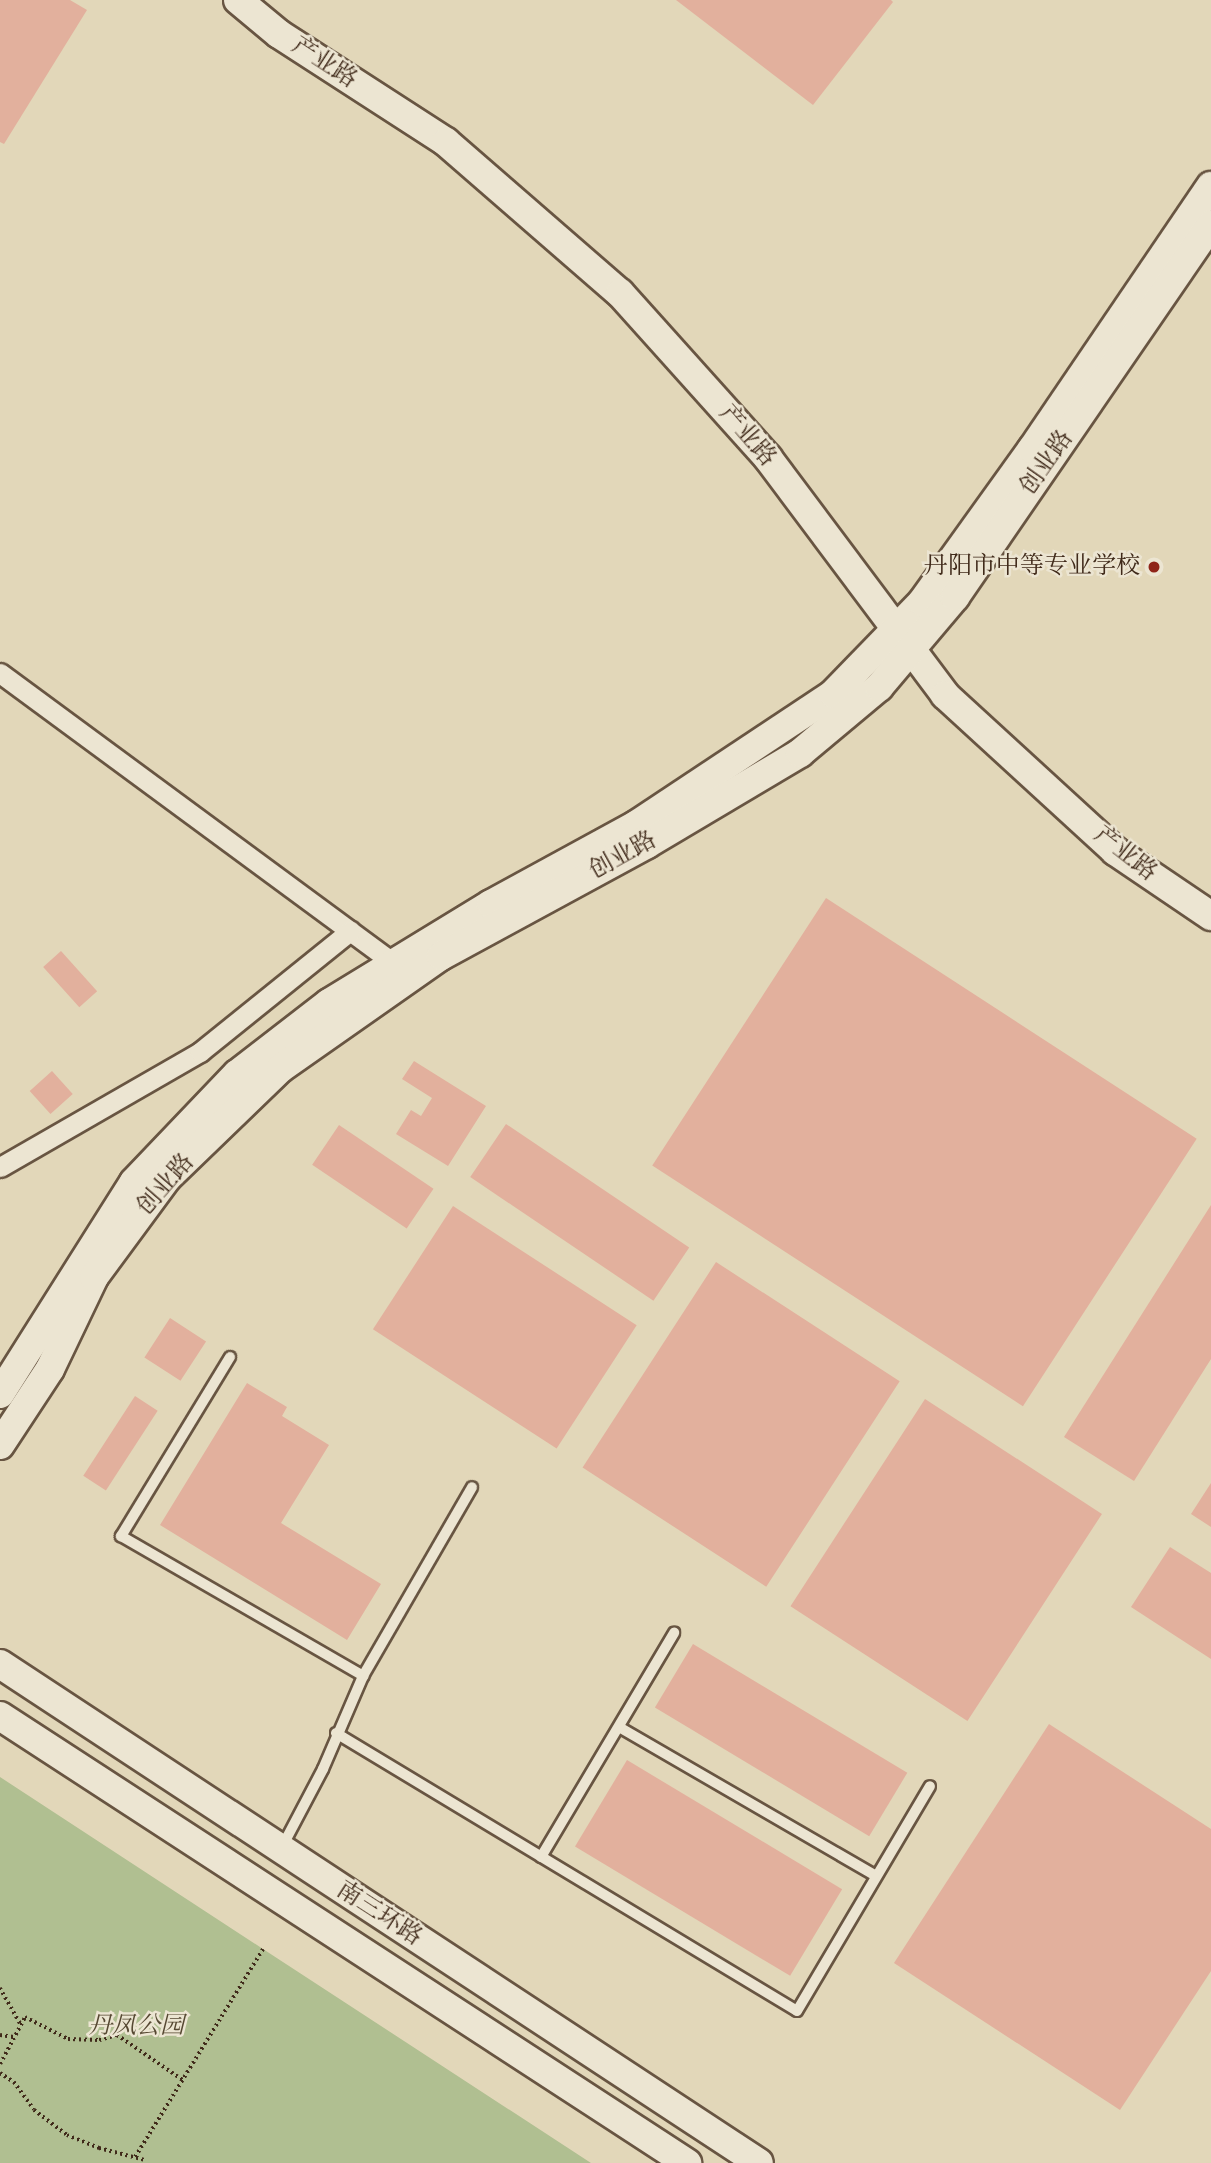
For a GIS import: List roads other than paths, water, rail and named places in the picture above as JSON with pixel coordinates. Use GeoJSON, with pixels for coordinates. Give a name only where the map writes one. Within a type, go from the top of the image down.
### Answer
{"type":"FeatureCollection","features":[{"type":"Feature","properties":{"kind":"street","name":"产业路"},"geometry":{"type":"LineString","coordinates":[[238,0],[279,34],[446,142],[620,293],[768,458],[945,695],[1115,851],[1211,916]]}},
{"type":"Feature","properties":{"kind":"street","name":"创业路"},"geometry":{"type":"LineString","coordinates":[[0,1445],[50,1369],[94,1277],[167,1178],[281,1068],[441,956],[647,844],[800,753],[879,687],[922,602],[1032,449],[1211,186]]}},
{"type":"Feature","properties":{"kind":"street","name":"创业路"},"geometry":{"type":"LineString","coordinates":[[0,1394],[134,1182],[237,1074],[329,1003],[491,904],[636,825],[752,748],[833,694],[955,597],[1211,225]]}},
{"type":"Feature","properties":{"kind":"street"},"geometry":{"type":"LineString","coordinates":[[0,673],[394,963]]}},
{"type":"Feature","properties":{"kind":"street"},"geometry":{"type":"LineString","coordinates":[[0,1167],[200,1052],[350,931]]}},
{"type":"Feature","properties":{"kind":"street","name":"南三环路"},"geometry":{"type":"LineString","coordinates":[[0,1664],[759,2163]]}},
{"type":"Feature","properties":{"kind":"street","name":"南三环路"},"geometry":{"type":"LineString","coordinates":[[0,1716],[687,2163]]}},
{"type":"Feature","properties":{"kind":"lane"},"geometry":{"type":"LineString","coordinates":[[230,1357],[121,1536],[363,1676]]}},
{"type":"Feature","properties":{"kind":"lane"},"geometry":{"type":"LineString","coordinates":[[281,1849],[323,1769],[336,1733],[363,1676],[472,1487]]}},
{"type":"Feature","properties":{"kind":"lane"},"geometry":{"type":"LineString","coordinates":[[541,1857],[674,1633]]}},
{"type":"Feature","properties":{"kind":"lane"},"geometry":{"type":"LineString","coordinates":[[619,1727],[876,1876]]}},
{"type":"Feature","properties":{"kind":"lane"},"geometry":{"type":"LineString","coordinates":[[336,1733],[797,2011],[930,1786]]}},
{"type":"Feature","properties":{"kind":"place","name":"丹阳市中等专业学校"},"geometry":{"type":"Point","coordinates":[1154,567]}},
{"type":"Feature","properties":{"kind":"park label","name":"丹凤公园"},"geometry":{"type":"Point","coordinates":[136,2027]}}]}
